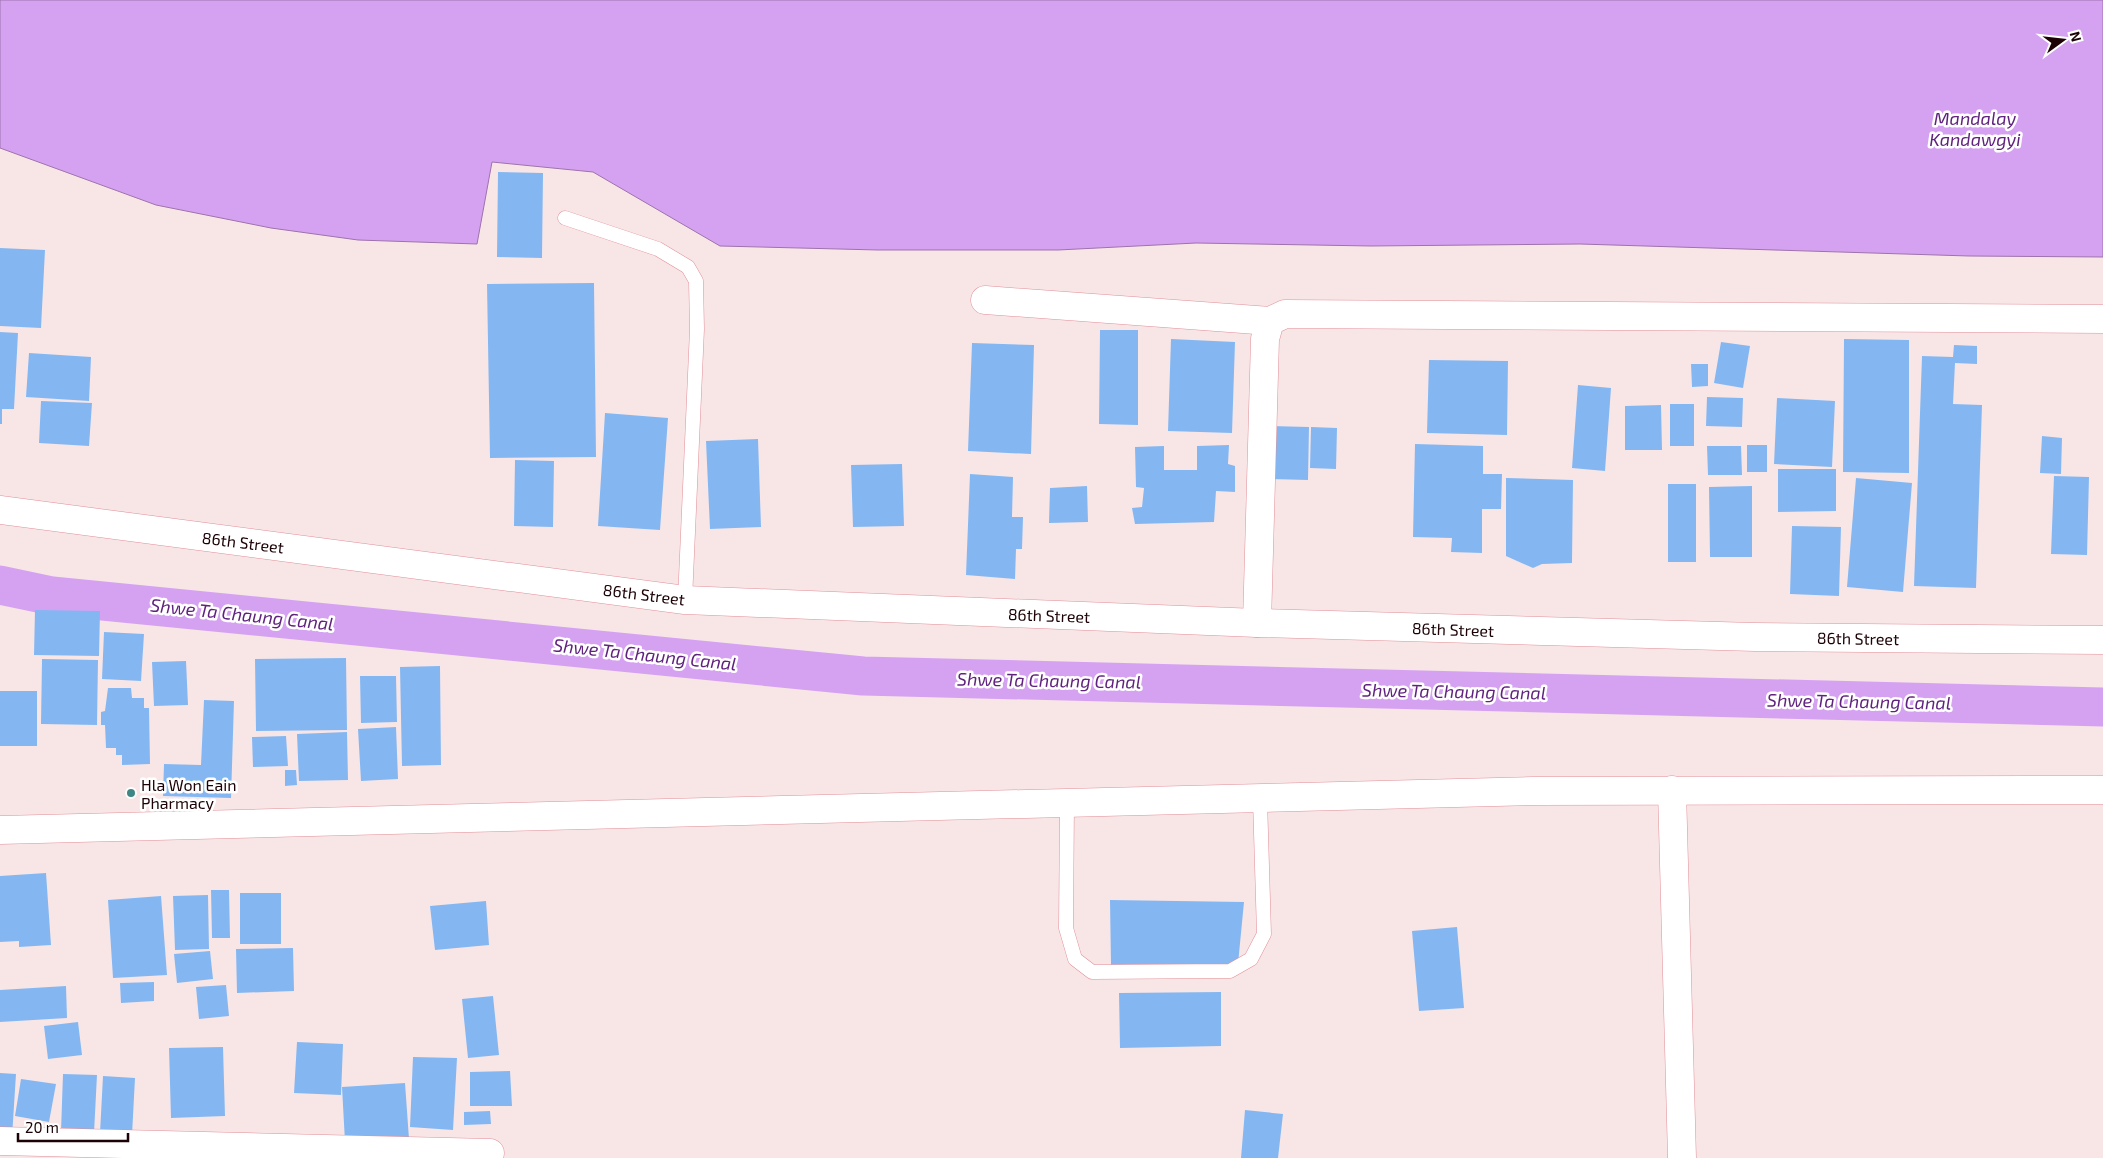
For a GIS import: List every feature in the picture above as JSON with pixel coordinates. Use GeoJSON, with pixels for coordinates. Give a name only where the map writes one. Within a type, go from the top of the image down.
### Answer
{"type":"FeatureCollection","features":[{"type":"Feature","properties":{"kind":"main road"},"geometry":{"type":"LineString","coordinates":[[985,300],[1270,321],[1284,314],[1300,313],[2103,319]]}},
{"type":"Feature","properties":{"kind":"main road"},"geometry":{"type":"LineString","coordinates":[[1257,623],[1265,339],[1270,321]]}},
{"type":"Feature","properties":{"kind":"main road","name":"86th Street"},"geometry":{"type":"LineString","coordinates":[[0,510],[685,600],[1257,623],[1755,637],[2103,640]]}},
{"type":"Feature","properties":{"kind":"main road"},"geometry":{"type":"LineString","coordinates":[[1672,790],[1682,1158]]}},
{"type":"Feature","properties":{"kind":"main road"},"geometry":{"type":"LineString","coordinates":[[0,830],[1533,791],[2103,790]]}},
{"type":"Feature","properties":{"kind":"main road"},"geometry":{"type":"LineString","coordinates":[[0,1141],[240,1152],[490,1153]]}},
{"type":"Feature","properties":{"kind":"lane"},"geometry":{"type":"LineString","coordinates":[[565,218],[658,249],[688,267],[696,281],[697,329],[685,600]]}},
{"type":"Feature","properties":{"kind":"lane"},"geometry":{"type":"LineString","coordinates":[[1067,803],[1066,928],[1075,959],[1092,972],[1230,971],[1252,959],[1264,934],[1260,799]]}},
{"type":"Feature","properties":{"kind":"water","name":"Mandalay Kandawgyi"},"geometry":{"type":"Polygon","coordinates":[[[0,0],[2103,0],[2103,257],[1969,256],[1580,244],[1371,246],[1196,243],[1058,250],[878,250],[720,246],[593,172],[492,162],[477,244],[358,240],[271,228],[156,205],[0,148],[0,0]]]}},
{"type":"Feature","properties":{"kind":"building"},"geometry":{"type":"Polygon","coordinates":[[[498,172],[543,173],[542,258],[497,257],[498,172]]]}},
{"type":"Feature","properties":{"kind":"building"},"geometry":{"type":"Polygon","coordinates":[[[0,248],[45,250],[41,328],[0,326],[0,248]]]}},
{"type":"Feature","properties":{"kind":"building"},"geometry":{"type":"Polygon","coordinates":[[[594,283],[596,457],[490,458],[487,284],[594,283]]]}},
{"type":"Feature","properties":{"kind":"building"},"geometry":{"type":"Polygon","coordinates":[[[1100,330],[1138,330],[1138,425],[1099,424],[1100,330]]]}},
{"type":"Feature","properties":{"kind":"building"},"geometry":{"type":"Polygon","coordinates":[[[0,332],[18,333],[14,409],[2,409],[2,424],[0,424],[0,332]]]}},
{"type":"Feature","properties":{"kind":"building"},"geometry":{"type":"Polygon","coordinates":[[[1171,339],[1235,342],[1232,433],[1168,431],[1171,339]]]}},
{"type":"Feature","properties":{"kind":"building"},"geometry":{"type":"Polygon","coordinates":[[[1844,339],[1909,340],[1909,473],[1843,472],[1844,339]]]}},
{"type":"Feature","properties":{"kind":"building"},"geometry":{"type":"Polygon","coordinates":[[[1721,342],[1750,346],[1743,388],[1714,383],[1721,342]]]}},
{"type":"Feature","properties":{"kind":"building"},"geometry":{"type":"Polygon","coordinates":[[[972,343],[1034,345],[1031,454],[968,451],[972,343]]]}},
{"type":"Feature","properties":{"kind":"building"},"geometry":{"type":"Polygon","coordinates":[[[1954,345],[1977,346],[1977,364],[1955,363],[1953,404],[1982,405],[1976,588],[1914,586],[1922,356],[1953,357],[1954,345]]]}},
{"type":"Feature","properties":{"kind":"building"},"geometry":{"type":"Polygon","coordinates":[[[29,353],[91,357],[89,401],[26,397],[29,353]]]}},
{"type":"Feature","properties":{"kind":"building"},"geometry":{"type":"Polygon","coordinates":[[[1429,360],[1508,361],[1507,435],[1427,433],[1429,360]]]}},
{"type":"Feature","properties":{"kind":"building"},"geometry":{"type":"Polygon","coordinates":[[[1691,364],[1708,364],[1708,386],[1692,387],[1691,364]]]}},
{"type":"Feature","properties":{"kind":"building"},"geometry":{"type":"Polygon","coordinates":[[[1578,385],[1611,388],[1605,471],[1572,468],[1578,385]]]}},
{"type":"Feature","properties":{"kind":"building"},"geometry":{"type":"Polygon","coordinates":[[[1707,397],[1743,398],[1742,427],[1706,426],[1707,397]]]}},
{"type":"Feature","properties":{"kind":"building"},"geometry":{"type":"Polygon","coordinates":[[[1777,398],[1835,401],[1832,467],[1774,464],[1777,398]]]}},
{"type":"Feature","properties":{"kind":"building"},"geometry":{"type":"Polygon","coordinates":[[[41,401],[92,403],[89,446],[39,443],[41,401]]]}},
{"type":"Feature","properties":{"kind":"building"},"geometry":{"type":"Polygon","coordinates":[[[1670,404],[1694,404],[1694,446],[1670,446],[1670,404]]]}},
{"type":"Feature","properties":{"kind":"building"},"geometry":{"type":"Polygon","coordinates":[[[1661,405],[1662,450],[1625,450],[1625,406],[1661,405]]]}},
{"type":"Feature","properties":{"kind":"building"},"geometry":{"type":"Polygon","coordinates":[[[605,413],[668,418],[660,530],[598,526],[605,413]]]}},
{"type":"Feature","properties":{"kind":"building"},"geometry":{"type":"Polygon","coordinates":[[[1269,426],[1309,427],[1308,480],[1268,479],[1269,426]]]}},
{"type":"Feature","properties":{"kind":"building"},"geometry":{"type":"Polygon","coordinates":[[[1311,427],[1337,428],[1336,469],[1310,468],[1311,427]]]}},
{"type":"Feature","properties":{"kind":"building"},"geometry":{"type":"Polygon","coordinates":[[[2042,436],[2062,438],[2061,474],[2040,473],[2042,436]]]}},
{"type":"Feature","properties":{"kind":"building"},"geometry":{"type":"Polygon","coordinates":[[[758,439],[761,527],[710,529],[706,441],[758,439]]]}},
{"type":"Feature","properties":{"kind":"building"},"geometry":{"type":"Polygon","coordinates":[[[1415,444],[1483,446],[1483,474],[1502,474],[1501,509],[1482,509],[1482,553],[1451,552],[1452,538],[1413,537],[1415,444]]]}},
{"type":"Feature","properties":{"kind":"building"},"geometry":{"type":"Polygon","coordinates":[[[1229,445],[1228,464],[1235,466],[1235,492],[1216,491],[1214,522],[1135,524],[1132,508],[1142,507],[1144,488],[1136,487],[1135,447],[1164,446],[1164,470],[1197,470],[1197,446],[1229,445]]]}},
{"type":"Feature","properties":{"kind":"building"},"geometry":{"type":"Polygon","coordinates":[[[1747,445],[1767,445],[1767,472],[1747,472],[1747,445]]]}},
{"type":"Feature","properties":{"kind":"building"},"geometry":{"type":"Polygon","coordinates":[[[1707,446],[1741,446],[1742,475],[1708,475],[1707,446]]]}},
{"type":"Feature","properties":{"kind":"building"},"geometry":{"type":"Polygon","coordinates":[[[515,460],[554,461],[553,527],[514,526],[515,460]]]}},
{"type":"Feature","properties":{"kind":"building"},"geometry":{"type":"Polygon","coordinates":[[[902,464],[904,526],[853,527],[851,465],[902,464]]]}},
{"type":"Feature","properties":{"kind":"building"},"geometry":{"type":"Polygon","coordinates":[[[1778,469],[1836,469],[1836,511],[1778,512],[1778,469]]]}},
{"type":"Feature","properties":{"kind":"building"},"geometry":{"type":"Polygon","coordinates":[[[970,474],[1013,477],[1012,517],[1023,517],[1022,549],[1016,549],[1015,579],[966,575],[970,474]]]}},
{"type":"Feature","properties":{"kind":"building"},"geometry":{"type":"Polygon","coordinates":[[[2054,476],[2089,477],[2087,555],[2051,554],[2054,476]]]}},
{"type":"Feature","properties":{"kind":"building"},"geometry":{"type":"Polygon","coordinates":[[[1506,478],[1573,480],[1572,563],[1542,564],[1533,568],[1506,556],[1506,478]]]}},
{"type":"Feature","properties":{"kind":"building"},"geometry":{"type":"Polygon","coordinates":[[[1856,478],[1912,483],[1903,592],[1847,587],[1856,478]]]}},
{"type":"Feature","properties":{"kind":"building"},"geometry":{"type":"Polygon","coordinates":[[[1668,484],[1696,484],[1696,562],[1668,562],[1668,484]]]}},
{"type":"Feature","properties":{"kind":"building"},"geometry":{"type":"Polygon","coordinates":[[[1087,486],[1088,522],[1049,523],[1050,488],[1087,486]]]}},
{"type":"Feature","properties":{"kind":"building"},"geometry":{"type":"Polygon","coordinates":[[[1752,486],[1752,557],[1710,557],[1709,487],[1752,486]]]}},
{"type":"Feature","properties":{"kind":"building"},"geometry":{"type":"Polygon","coordinates":[[[1792,526],[1841,527],[1839,596],[1790,594],[1792,526]]]}},
{"type":"Feature","properties":{"kind":"building"},"geometry":{"type":"Polygon","coordinates":[[[35,610],[100,611],[99,656],[34,655],[35,610]]]}},
{"type":"Feature","properties":{"kind":"building"},"geometry":{"type":"Polygon","coordinates":[[[104,632],[144,634],[141,681],[102,679],[104,632]]]}},
{"type":"Feature","properties":{"kind":"building"},"geometry":{"type":"Polygon","coordinates":[[[346,658],[347,730],[256,731],[255,659],[346,658]]]}},
{"type":"Feature","properties":{"kind":"building"},"geometry":{"type":"Polygon","coordinates":[[[42,659],[98,660],[97,725],[41,724],[42,659]]]}},
{"type":"Feature","properties":{"kind":"building"},"geometry":{"type":"Polygon","coordinates":[[[186,661],[188,705],[154,706],[152,662],[186,661]]]}},
{"type":"Feature","properties":{"kind":"building"},"geometry":{"type":"Polygon","coordinates":[[[440,666],[441,765],[402,766],[400,667],[440,666]]]}},
{"type":"Feature","properties":{"kind":"building"},"geometry":{"type":"Polygon","coordinates":[[[360,676],[396,676],[397,722],[361,723],[360,676]]]}},
{"type":"Feature","properties":{"kind":"building"},"geometry":{"type":"Polygon","coordinates":[[[108,688],[131,688],[132,698],[144,698],[144,708],[149,708],[150,764],[122,765],[122,755],[116,755],[116,748],[106,748],[105,725],[101,725],[101,712],[105,711],[108,688]]]}},
{"type":"Feature","properties":{"kind":"building"},"geometry":{"type":"Polygon","coordinates":[[[0,691],[37,691],[37,746],[0,746],[0,691]]]}},
{"type":"Feature","properties":{"kind":"building"},"geometry":{"type":"Polygon","coordinates":[[[204,700],[234,701],[231,798],[163,796],[164,764],[201,765],[204,700]]]}},
{"type":"Feature","properties":{"kind":"building"},"geometry":{"type":"Polygon","coordinates":[[[396,727],[398,779],[361,781],[358,729],[396,727]]]}},
{"type":"Feature","properties":{"kind":"building"},"geometry":{"type":"Polygon","coordinates":[[[347,732],[348,780],[299,781],[297,734],[347,732]]]}},
{"type":"Feature","properties":{"kind":"building"},"geometry":{"type":"Polygon","coordinates":[[[286,736],[288,766],[253,767],[252,737],[286,736]]]}},
{"type":"Feature","properties":{"kind":"building"},"geometry":{"type":"Polygon","coordinates":[[[285,770],[296,770],[297,785],[285,786],[285,770]]]}},
{"type":"Feature","properties":{"kind":"building"},"geometry":{"type":"Polygon","coordinates":[[[46,873],[51,945],[19,947],[19,941],[0,942],[0,876],[46,873]]]}},
{"type":"Feature","properties":{"kind":"building"},"geometry":{"type":"Polygon","coordinates":[[[211,890],[229,890],[230,938],[212,938],[211,890]]]}},
{"type":"Feature","properties":{"kind":"building"},"geometry":{"type":"Polygon","coordinates":[[[240,893],[281,893],[281,944],[240,944],[240,893]]]}},
{"type":"Feature","properties":{"kind":"building"},"geometry":{"type":"Polygon","coordinates":[[[208,895],[209,949],[175,950],[173,896],[208,895]]]}},
{"type":"Feature","properties":{"kind":"building"},"geometry":{"type":"Polygon","coordinates":[[[161,896],[167,975],[113,978],[108,900],[161,896]]]}},
{"type":"Feature","properties":{"kind":"building"},"geometry":{"type":"Polygon","coordinates":[[[1110,900],[1244,902],[1238,964],[1111,965],[1110,900]]]}},
{"type":"Feature","properties":{"kind":"building"},"geometry":{"type":"Polygon","coordinates":[[[486,901],[489,945],[435,950],[430,906],[486,901]]]}},
{"type":"Feature","properties":{"kind":"building"},"geometry":{"type":"Polygon","coordinates":[[[1457,927],[1464,1008],[1419,1011],[1412,931],[1457,927]]]}},
{"type":"Feature","properties":{"kind":"building"},"geometry":{"type":"Polygon","coordinates":[[[293,948],[294,991],[237,993],[236,949],[293,948]]]}},
{"type":"Feature","properties":{"kind":"building"},"geometry":{"type":"Polygon","coordinates":[[[210,951],[213,979],[177,983],[174,954],[210,951]]]}},
{"type":"Feature","properties":{"kind":"building"},"geometry":{"type":"Polygon","coordinates":[[[154,982],[154,1001],[121,1003],[120,983],[154,982]]]}},
{"type":"Feature","properties":{"kind":"building"},"geometry":{"type":"Polygon","coordinates":[[[226,985],[229,1016],[199,1019],[196,987],[226,985]]]}},
{"type":"Feature","properties":{"kind":"building"},"geometry":{"type":"Polygon","coordinates":[[[66,986],[67,1018],[0,1022],[0,990],[66,986]]]}},
{"type":"Feature","properties":{"kind":"building"},"geometry":{"type":"Polygon","coordinates":[[[1221,992],[1221,1046],[1120,1048],[1119,993],[1221,992]]]}},
{"type":"Feature","properties":{"kind":"building"},"geometry":{"type":"Polygon","coordinates":[[[493,996],[499,1055],[468,1058],[462,999],[493,996]]]}},
{"type":"Feature","properties":{"kind":"building"},"geometry":{"type":"Polygon","coordinates":[[[78,1022],[82,1055],[48,1059],[44,1026],[78,1022]]]}},
{"type":"Feature","properties":{"kind":"building"},"geometry":{"type":"Polygon","coordinates":[[[297,1042],[343,1044],[341,1095],[294,1093],[297,1042]]]}},
{"type":"Feature","properties":{"kind":"building"},"geometry":{"type":"Polygon","coordinates":[[[223,1047],[225,1116],[171,1118],[169,1048],[223,1047]]]}},
{"type":"Feature","properties":{"kind":"building"},"geometry":{"type":"Polygon","coordinates":[[[413,1057],[457,1058],[453,1130],[410,1127],[413,1057]]]}},
{"type":"Feature","properties":{"kind":"building"},"geometry":{"type":"Polygon","coordinates":[[[510,1071],[512,1106],[470,1106],[470,1072],[510,1071]]]}},
{"type":"Feature","properties":{"kind":"building"},"geometry":{"type":"Polygon","coordinates":[[[0,1073],[16,1074],[12,1137],[0,1136],[0,1073]]]}},
{"type":"Feature","properties":{"kind":"building"},"geometry":{"type":"Polygon","coordinates":[[[63,1074],[97,1075],[94,1133],[61,1131],[63,1074]]]}},
{"type":"Feature","properties":{"kind":"building"},"geometry":{"type":"Polygon","coordinates":[[[103,1076],[135,1078],[132,1135],[100,1133],[103,1076]]]}},
{"type":"Feature","properties":{"kind":"building"},"geometry":{"type":"Polygon","coordinates":[[[21,1079],[56,1084],[49,1122],[15,1116],[21,1079]]]}},
{"type":"Feature","properties":{"kind":"building"},"geometry":{"type":"Polygon","coordinates":[[[405,1083],[409,1139],[345,1142],[342,1087],[405,1083]]]}},
{"type":"Feature","properties":{"kind":"building"},"geometry":{"type":"Polygon","coordinates":[[[1245,1110],[1283,1114],[1278,1158],[1241,1158],[1245,1110]]]}},
{"type":"Feature","properties":{"kind":"building"},"geometry":{"type":"Polygon","coordinates":[[[490,1111],[491,1124],[464,1125],[464,1112],[490,1111]]]}},
{"type":"Feature","properties":{"kind":"waterway","name":"Shwe Ta Chaung Canal"},"geometry":{"type":"LineString","coordinates":[[0,585],[52,596],[863,676],[2103,707]]}},
{"type":"Feature","properties":{"kind":"place","name":"Hla Won Eain Pharmacy"},"geometry":{"type":"Point","coordinates":[131,793]}}]}
